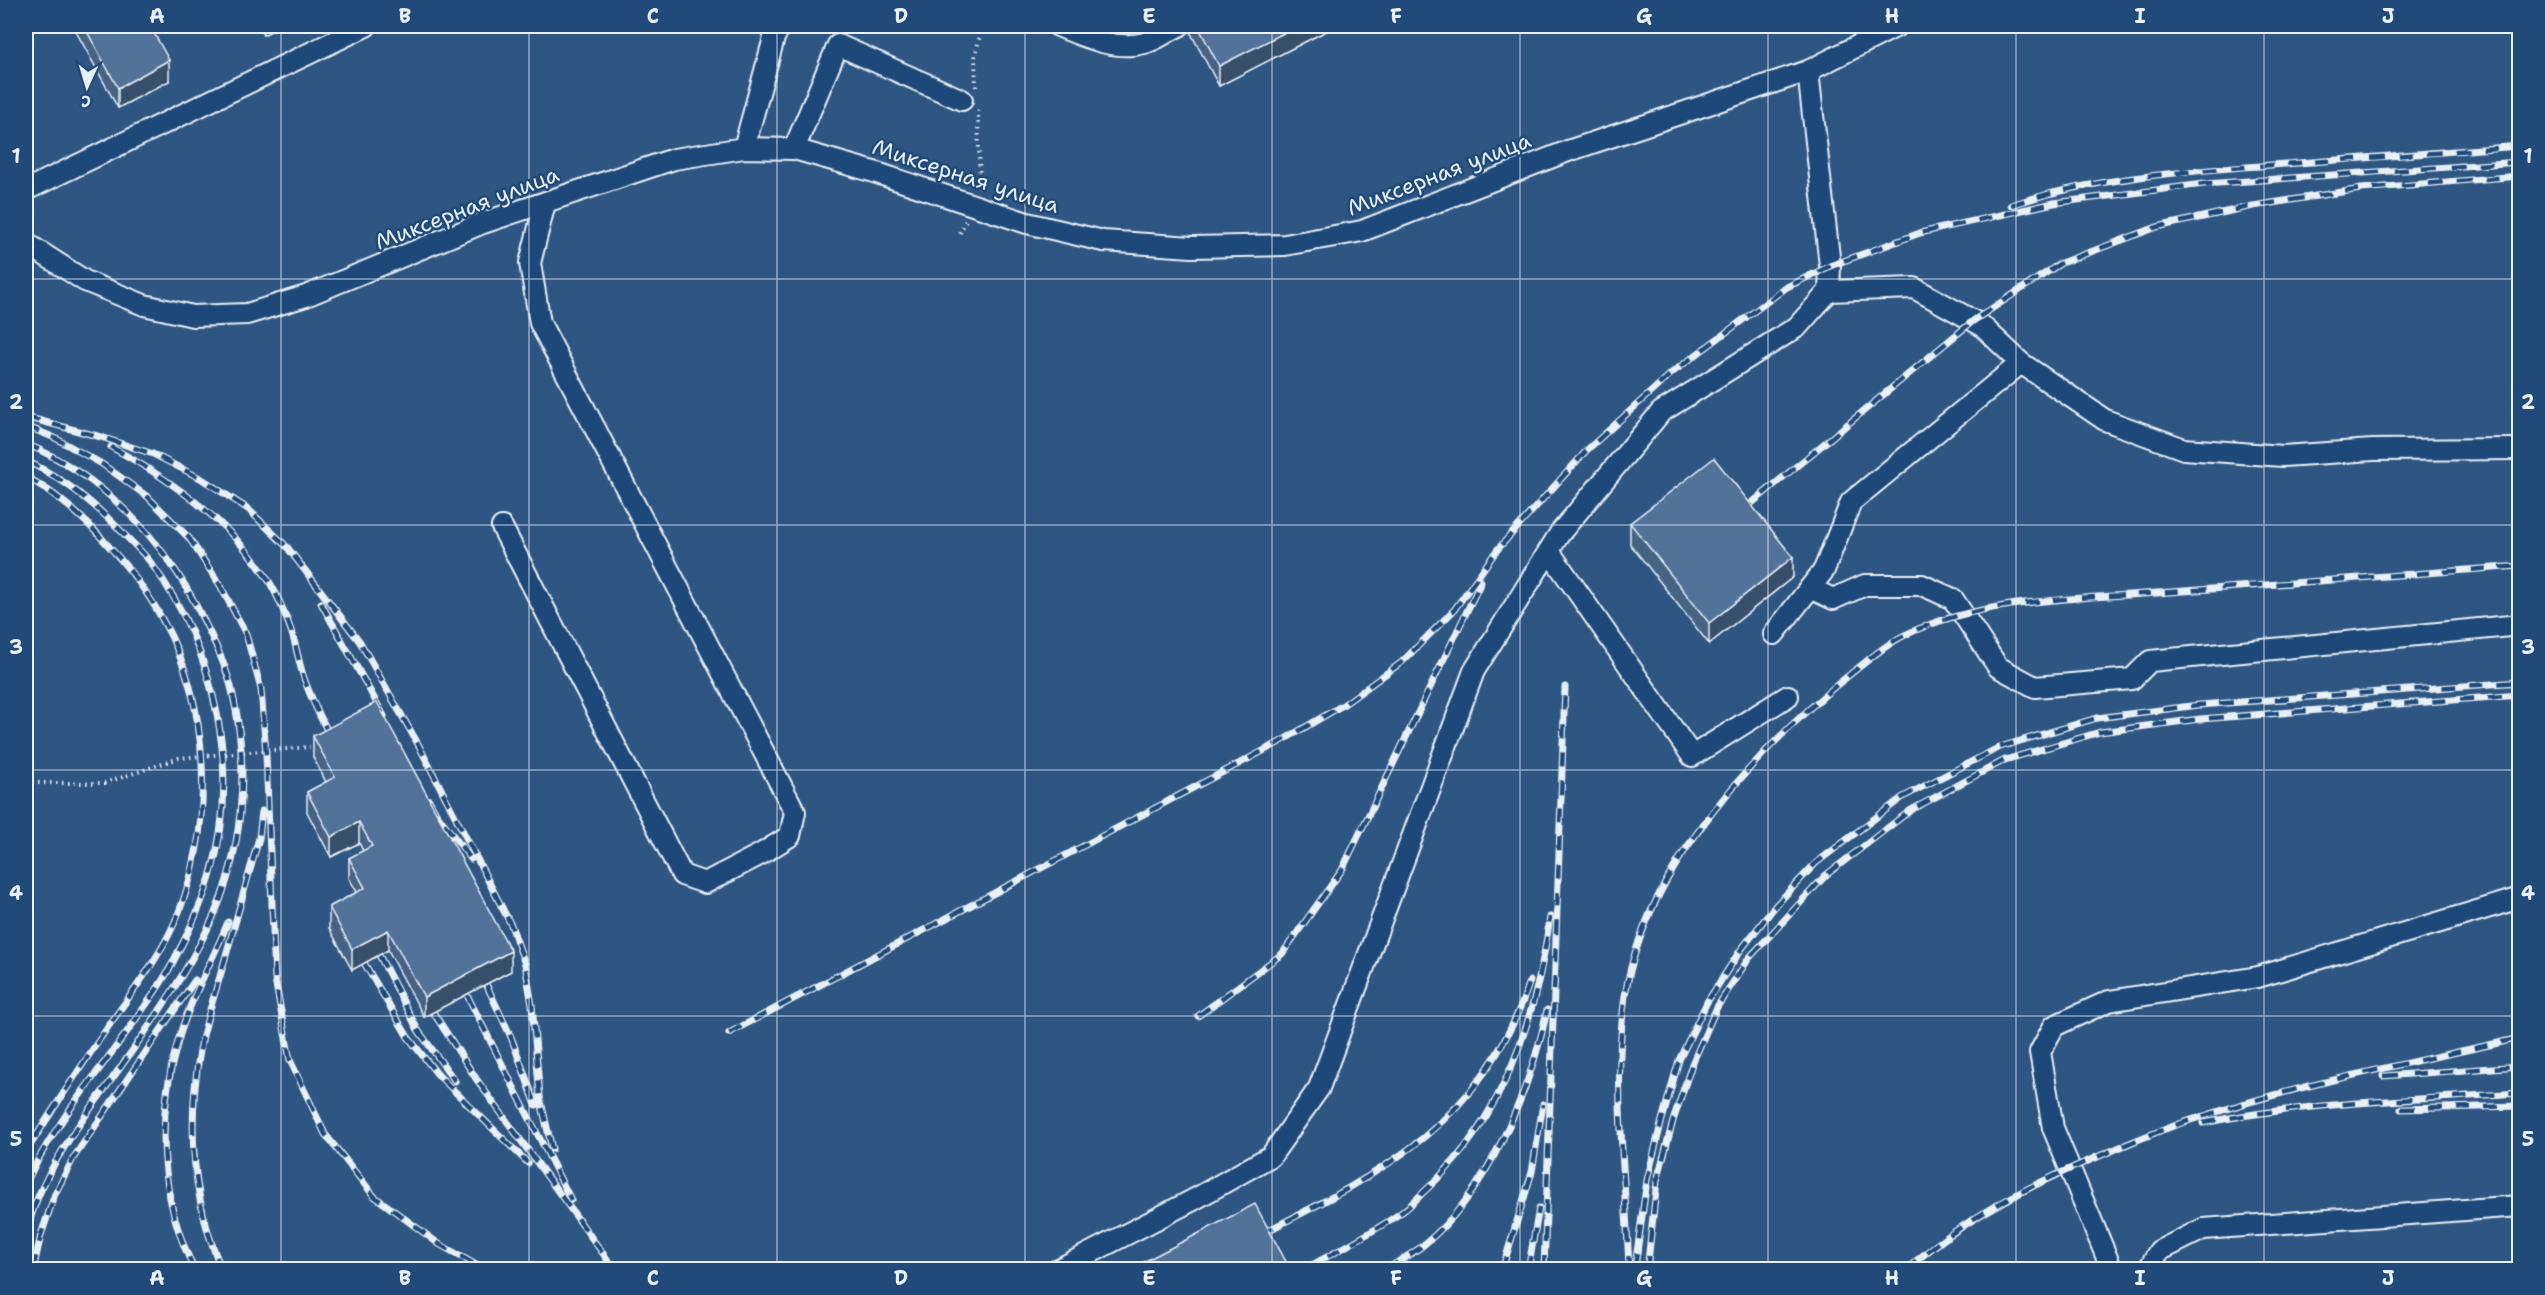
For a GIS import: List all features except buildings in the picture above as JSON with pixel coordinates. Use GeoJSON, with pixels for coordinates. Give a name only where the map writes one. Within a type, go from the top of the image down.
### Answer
{"type":"FeatureCollection","features":[{"type":"Feature","properties":{"kind":"street"},"geometry":{"type":"LineString","coordinates":[[26,190],[366,26]]}},
{"type":"Feature","properties":{"kind":"street"},"geometry":{"type":"LineString","coordinates":[[744,148],[774,38],[780,26]]}},
{"type":"Feature","properties":{"kind":"street"},"geometry":{"type":"LineString","coordinates":[[1058,26],[1095,42],[1128,44],[1146,43],[1179,26]]}},
{"type":"Feature","properties":{"kind":"street","name":"Миксерная улица"},"geometry":{"type":"LineString","coordinates":[[26,243],[85,281],[144,305],[193,316],[247,314],[306,296],[483,223],[545,202],[674,159],[744,148],[794,149],[874,172],[1027,223],[1102,241],[1192,247],[1285,245],[1362,231],[1568,151],[1808,71],[1898,26]]}},
{"type":"Feature","properties":{"kind":"street"},"geometry":{"type":"LineString","coordinates":[[794,149],[838,45],[972,99]]}},
{"type":"Feature","properties":{"kind":"street"},"geometry":{"type":"LineString","coordinates":[[1057,1269],[1195,1199],[1271,1156],[1319,1088],[1474,671],[1560,533],[1661,412],[1797,327],[1828,291],[1830,266],[1808,71]]}},
{"type":"Feature","properties":{"kind":"street"},"geometry":{"type":"LineString","coordinates":[[502,526],[682,875],[705,883],[790,836],[795,812],[540,323],[530,263],[545,202]]}},
{"type":"Feature","properties":{"kind":"street"},"geometry":{"type":"LineString","coordinates":[[1828,291],[1914,288],[1980,325],[2022,363],[2105,420],[2184,449],[2283,456],[2373,450],[2520,449]]}},
{"type":"Feature","properties":{"kind":"street"},"geometry":{"type":"LineString","coordinates":[[1774,634],[1824,570],[1851,502],[2022,363]]}},
{"type":"Feature","properties":{"kind":"street"},"geometry":{"type":"LineString","coordinates":[[1549,551],[1692,756],[1788,696]]}},
{"type":"Feature","properties":{"kind":"street"},"geometry":{"type":"LineString","coordinates":[[1810,588],[1833,599],[1865,585],[1922,585],[1953,599],[1998,667],[2035,687],[2132,679],[2150,661],[2520,625]]}},
{"type":"Feature","properties":{"kind":"street"},"geometry":{"type":"LineString","coordinates":[[2112,1269],[2053,1128],[2040,1052],[2054,1026],[2109,1001],[2258,977],[2520,898]]}},
{"type":"Feature","properties":{"kind":"street"},"geometry":{"type":"LineString","coordinates":[[2148,1269],[2159,1251],[2203,1229],[2520,1206]]}},
{"type":"Feature","properties":{"kind":"path"},"geometry":{"type":"LineString","coordinates":[[960,234],[981,186],[972,99],[975,57],[982,26]]}},
{"type":"Feature","properties":{"kind":"path"},"geometry":{"type":"LineString","coordinates":[[26,783],[105,783],[179,758],[310,747]]}},
{"type":"Feature","properties":{"kind":"shaded area"},"geometry":{"type":"Polygon","coordinates":[[[26,26],[2519,26],[2519,1269],[26,1269],[26,26]]]}},
{"type":"Feature","properties":{"kind":"railway"},"geometry":{"type":"LineString","coordinates":[[2011,205],[2075,188],[2140,177],[2520,146]]}},
{"type":"Feature","properties":{"kind":"railway"},"geometry":{"type":"LineString","coordinates":[[729,1033],[1280,742],[1343,705],[1402,662],[1454,610],[1497,550],[1587,450],[1673,372],[1787,287],[1830,266],[1920,233],[2054,203],[2204,184],[2520,162]]}},
{"type":"Feature","properties":{"kind":"railway"},"geometry":{"type":"LineString","coordinates":[[1741,512],[1973,321],[2061,263],[2157,227],[2253,206],[2361,189],[2520,176]]}},
{"type":"Feature","properties":{"kind":"railway"},"geometry":{"type":"LineString","coordinates":[[26,417],[153,454],[202,479],[248,509],[287,547],[360,642],[418,744],[511,925],[525,964],[532,1005],[540,1097],[552,1149]]}},
{"type":"Feature","properties":{"kind":"railway"},"geometry":{"type":"LineString","coordinates":[[26,426],[55,438],[102,464],[148,497],[189,538],[220,585],[246,634],[261,689],[266,754],[275,979],[290,1060],[325,1134],[374,1196],[439,1244],[485,1270]]}},
{"type":"Feature","properties":{"kind":"railway"},"geometry":{"type":"LineString","coordinates":[[26,444],[54,457],[105,492],[149,536],[185,586],[215,643],[230,684],[238,724],[242,783],[236,843],[220,901],[208,928],[162,1006],[61,1152],[40,1193],[26,1232]]}},
{"type":"Feature","properties":{"kind":"railway"},"geometry":{"type":"LineString","coordinates":[[111,447],[154,472],[196,502],[250,555],[269,581],[278,599],[291,631],[307,687],[335,745]]}},
{"type":"Feature","properties":{"kind":"railway"},"geometry":{"type":"LineString","coordinates":[[26,461],[65,483],[102,512],[148,559],[174,597],[207,673],[217,713],[223,754],[223,796],[219,837],[210,877],[189,930],[165,977],[62,1121],[26,1183]]}},
{"type":"Feature","properties":{"kind":"railway"},"geometry":{"type":"LineString","coordinates":[[26,477],[69,506],[89,525],[122,560],[150,598],[178,653],[190,688],[198,726],[202,764],[202,802],[198,840],[179,912],[148,970],[88,1056],[26,1152]]}},
{"type":"Feature","properties":{"kind":"railway"},"geometry":{"type":"LineString","coordinates":[[1629,1270],[1621,1133],[1621,1030],[1631,966],[1651,910],[1680,858],[1734,786],[1793,724],[1874,655],[1903,636],[1933,623],[1999,607],[2034,602],[2520,566]]}},
{"type":"Feature","properties":{"kind":"railway"},"geometry":{"type":"LineString","coordinates":[[1198,1016],[1282,954],[1342,870],[1481,582]]}},
{"type":"Feature","properties":{"kind":"railway"},"geometry":{"type":"LineString","coordinates":[[321,603],[384,716]]}},
{"type":"Feature","properties":{"kind":"railway"},"geometry":{"type":"LineString","coordinates":[[1635,1267],[1647,1180],[1662,1120],[1679,1060],[1707,1002],[1740,951],[1776,905],[1816,863],[1903,797],[2000,747],[2097,718],[2199,705],[2520,682]]}},
{"type":"Feature","properties":{"kind":"railway"},"geometry":{"type":"LineString","coordinates":[[1544,1270],[1565,687]]}},
{"type":"Feature","properties":{"kind":"railway"},"geometry":{"type":"LineString","coordinates":[[1647,1270],[1657,1181],[1673,1121],[1692,1064],[1717,1007],[1749,958],[1826,875],[1911,810],[2005,760],[2100,732],[2200,719],[2520,695]]}},
{"type":"Feature","properties":{"kind":"railway"},"geometry":{"type":"LineString","coordinates":[[429,800],[436,813],[471,859]]}},
{"type":"Feature","properties":{"kind":"railway"},"geometry":{"type":"LineString","coordinates":[[222,1270],[204,1216],[194,1162],[196,1078],[205,1029],[259,838],[262,811]]}},
{"type":"Feature","properties":{"kind":"railway"},"geometry":{"type":"LineString","coordinates":[[1303,1270],[1366,1235],[1406,1209],[1455,1159],[1478,1129],[1497,1097],[1526,1028],[1536,992],[1550,917]]}},
{"type":"Feature","properties":{"kind":"railway"},"geometry":{"type":"LineString","coordinates":[[195,1270],[183,1243],[168,1187],[164,1128],[166,1099],[183,1025],[228,922]]}},
{"type":"Feature","properties":{"kind":"railway"},"geometry":{"type":"LineString","coordinates":[[379,955],[418,1030],[455,1081]]}},
{"type":"Feature","properties":{"kind":"railway"},"geometry":{"type":"LineString","coordinates":[[364,963],[408,1037],[438,1075],[528,1163]]}},
{"type":"Feature","properties":{"kind":"railway"},"geometry":{"type":"LineString","coordinates":[[33,1270],[41,1235],[55,1194],[74,1157],[195,980]]}},
{"type":"Feature","properties":{"kind":"railway"},"geometry":{"type":"LineString","coordinates":[[1261,1234],[1388,1164],[1424,1137],[1457,1107],[1485,1071],[1510,1030],[1530,981]]}},
{"type":"Feature","properties":{"kind":"railway"},"geometry":{"type":"LineString","coordinates":[[486,984],[511,1037],[536,1105]]}},
{"type":"Feature","properties":{"kind":"railway"},"geometry":{"type":"LineString","coordinates":[[467,995],[571,1200]]}},
{"type":"Feature","properties":{"kind":"railway"},"geometry":{"type":"LineString","coordinates":[[1386,1270],[1421,1247],[1445,1225],[1466,1200],[1486,1170],[1518,1106],[1540,1041],[1547,1010]]}},
{"type":"Feature","properties":{"kind":"railway"},"geometry":{"type":"LineString","coordinates":[[433,1012],[477,1080],[615,1270]]}},
{"type":"Feature","properties":{"kind":"railway"},"geometry":{"type":"LineString","coordinates":[[1906,1270],[1947,1237],[2016,1195],[2064,1171],[2162,1130],[2284,1092],[2520,1038]]}},
{"type":"Feature","properties":{"kind":"railway"},"geometry":{"type":"LineString","coordinates":[[2383,1076],[2520,1066]]}},
{"type":"Feature","properties":{"kind":"railway"},"geometry":{"type":"LineString","coordinates":[[2203,1123],[2321,1106],[2520,1093]]}},
{"type":"Feature","properties":{"kind":"railway"},"geometry":{"type":"LineString","coordinates":[[1502,1270],[1532,1172],[1543,1104]]}},
{"type":"Feature","properties":{"kind":"railway"},"geometry":{"type":"LineString","coordinates":[[2401,1109],[2520,1106]]}},
{"type":"Feature","properties":{"kind":"railway"},"geometry":{"type":"LineString","coordinates":[[1528,1270],[1539,1208]]}}]}
